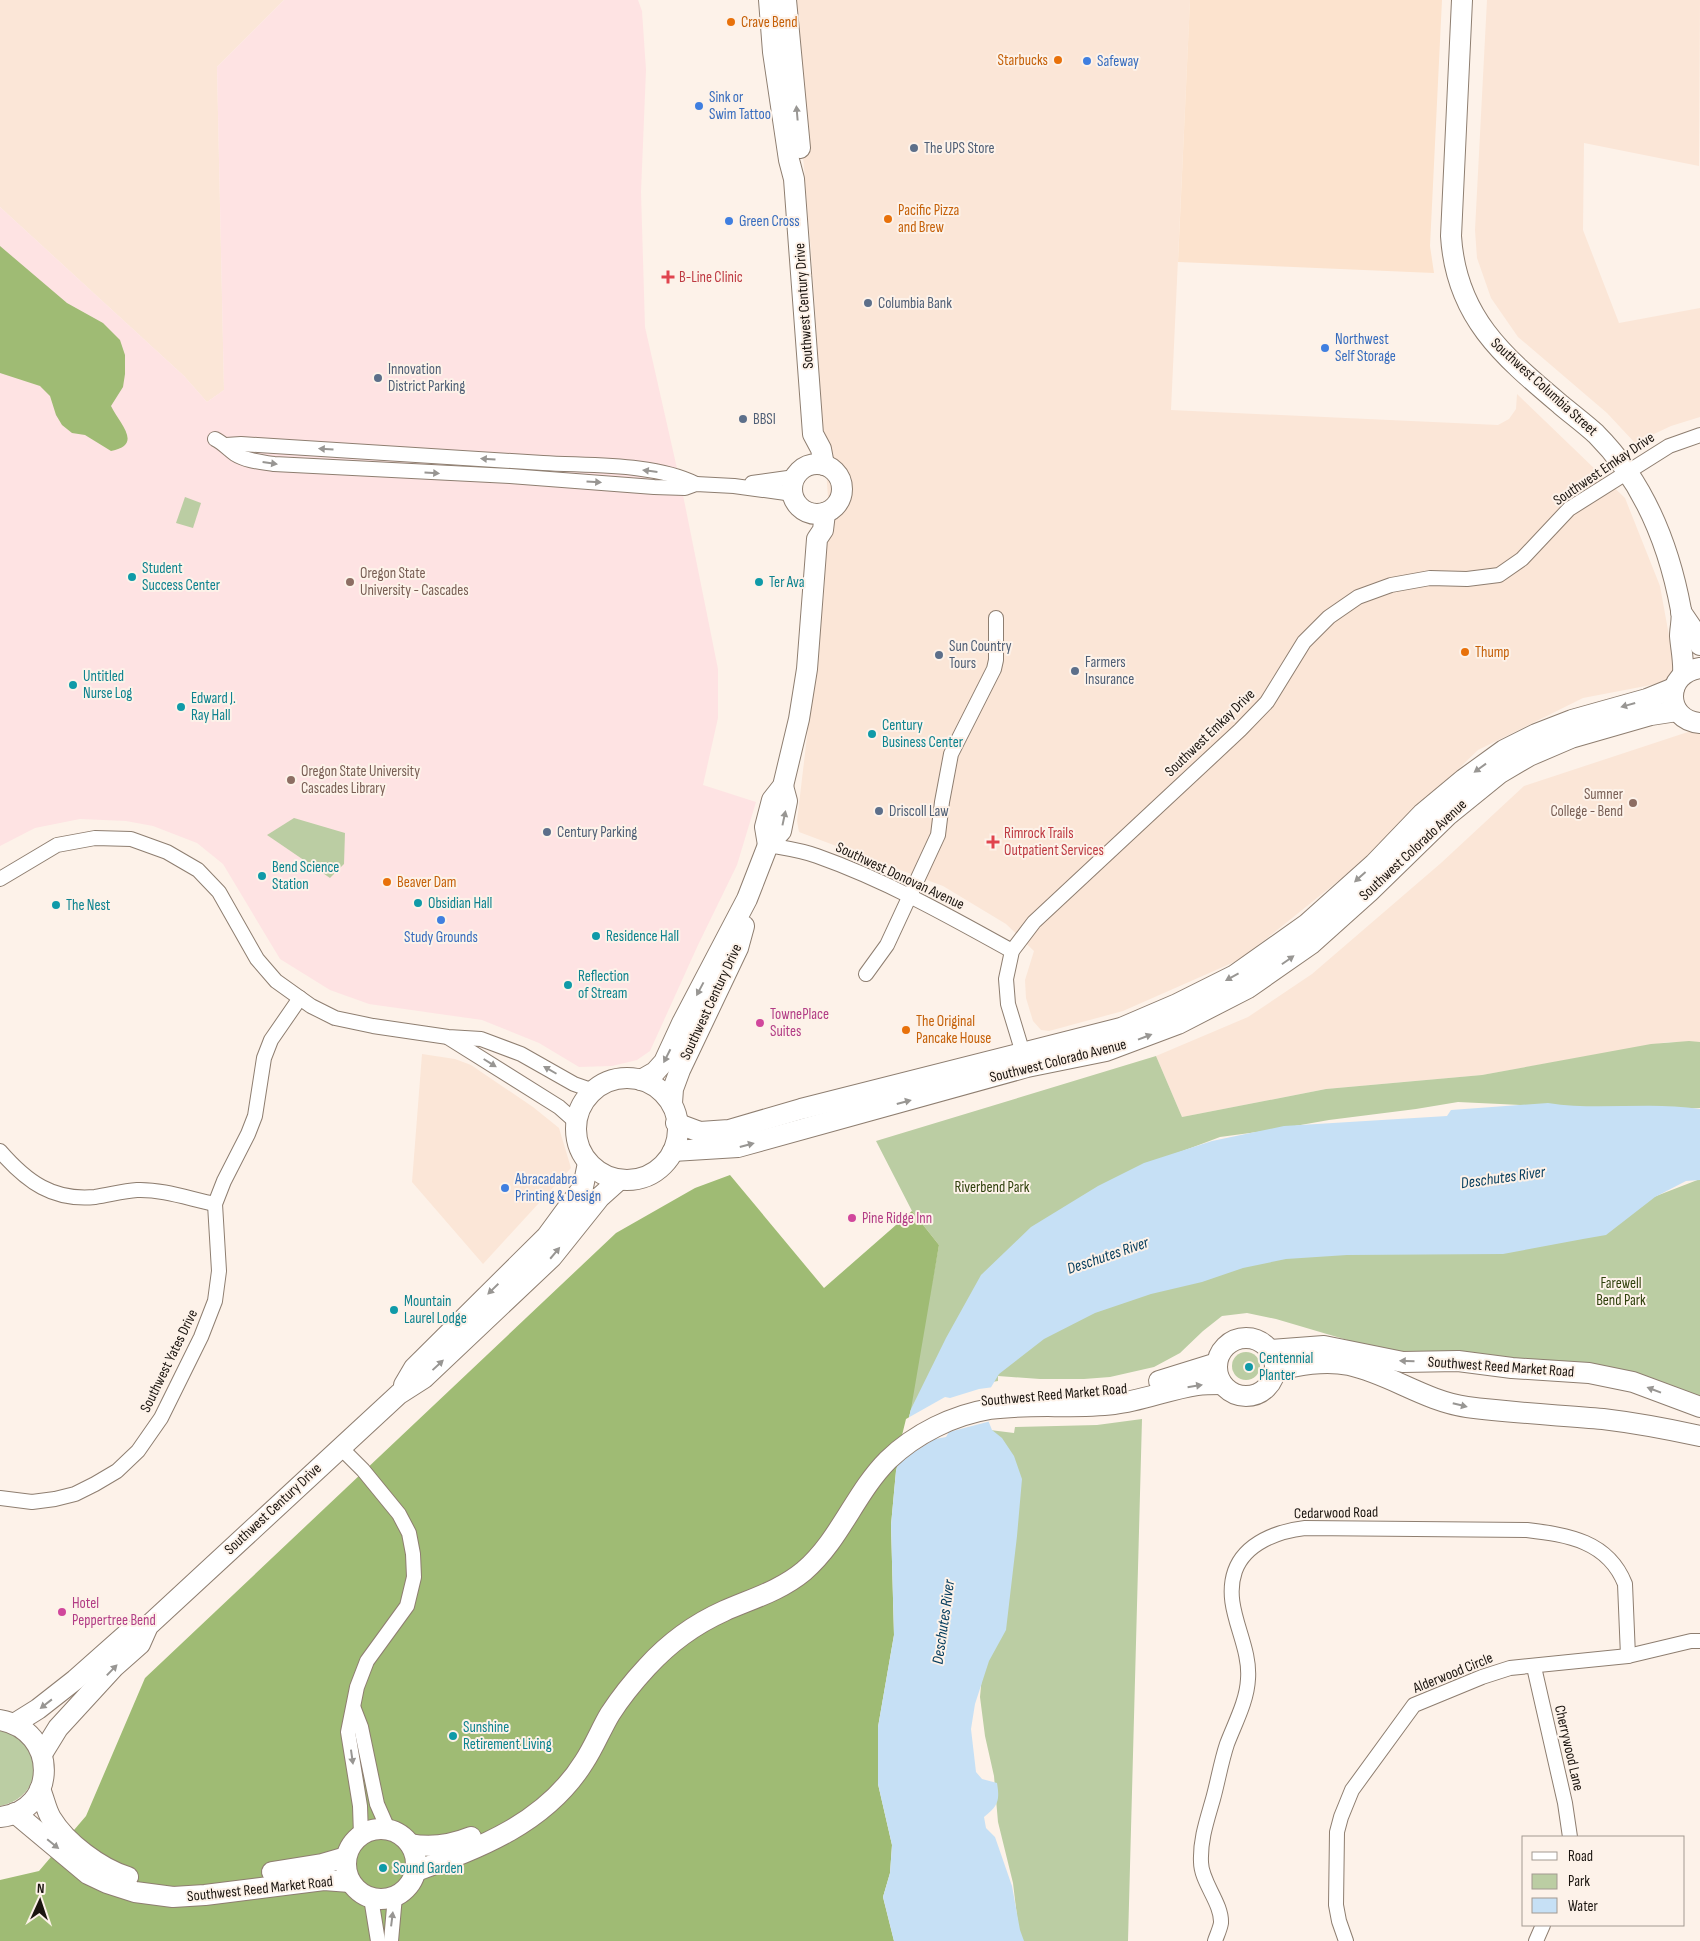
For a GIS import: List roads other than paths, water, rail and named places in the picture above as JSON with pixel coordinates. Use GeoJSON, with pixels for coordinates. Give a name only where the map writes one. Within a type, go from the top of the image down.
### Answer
{"type":"FeatureCollection","features":[{"type":"Feature","properties":{"kind":"main road","name":"Southwest Century Drive"},"geometry":{"type":"LineString","coordinates":[[641,1080],[655,1072],[664,1062],[682,1023],[747,899],[768,845],[781,831],[787,801],[783,786],[799,719],[807,669],[817,539],[823,530],[817,513],[838,504],[843,489],[838,474],[824,465],[821,449],[813,434],[794,179],[789,160],[773,52],[769,0]]}},
{"type":"Feature","properties":{"kind":"main road"},"geometry":{"type":"LineString","coordinates":[[778,0],[780,14],[790,34]]}},
{"type":"Feature","properties":{"kind":"main road","name":"Southwest Century Drive"},"geometry":{"type":"LineString","coordinates":[[786,0],[801,159],[794,179]]}},
{"type":"Feature","properties":{"kind":"main road","name":"Southwest Columbia Street"},"geometry":{"type":"LineString","coordinates":[[1462,0],[1451,236],[1452,257],[1457,276],[1464,295],[1479,324],[1490,339],[1520,369],[1596,434],[1626,471],[1643,496],[1661,536],[1682,612],[1696,634],[1700,646]]}},
{"type":"Feature","properties":{"kind":"main road","name":"Southwest Century Drive"},"geometry":{"type":"LineString","coordinates":[[797,480],[813,434]]}},
{"type":"Feature","properties":{"kind":"main road"},"geometry":{"type":"LineString","coordinates":[[817,513],[796,502],[797,480],[816,464],[824,465]]}},
{"type":"Feature","properties":{"kind":"main road","name":"Southwest Columbia Street"},"geometry":{"type":"LineString","coordinates":[[1678,711],[1674,704],[1685,677],[1680,635],[1682,612]]}},
{"type":"Feature","properties":{"kind":"main road","name":"Southwest Colorado Avenue"},"geometry":{"type":"LineString","coordinates":[[673,1151],[738,1147],[1025,1060],[1121,1028],[1178,1004],[1235,975],[1307,924],[1374,864],[1422,814],[1464,779],[1504,750],[1536,734],[1572,720],[1647,700],[1685,677]]}},
{"type":"Feature","properties":{"kind":"main road"},"geometry":{"type":"LineString","coordinates":[[1678,711],[1683,717],[1699,726]]}},
{"type":"Feature","properties":{"kind":"main road","name":"Southwest Colorado Avenue"},"geometry":{"type":"LineString","coordinates":[[676,1123],[700,1132],[729,1130],[801,1109],[1025,1060],[1106,1051],[1178,1024],[1248,988],[1311,944],[1369,892],[1447,816],[1500,773],[1529,756],[1571,738],[1650,715],[1678,711]]}},
{"type":"Feature","properties":{"kind":"main road","name":"Southwest Century Drive"},"geometry":{"type":"LineString","coordinates":[[672,1103],[673,1089],[680,1070],[738,948],[744,924],[747,899]]}},
{"type":"Feature","properties":{"kind":"main road"},"geometry":{"type":"LineString","coordinates":[[624,1078],[641,1080],[656,1087],[672,1103],[676,1123],[673,1151],[664,1165],[651,1175],[635,1180],[619,1180],[603,1175],[588,1163],[581,1152],[576,1138],[576,1122],[579,1110],[594,1091],[608,1082],[624,1078]]}},
{"type":"Feature","properties":{"kind":"main road","name":"Southwest Century Drive"},"geometry":{"type":"LineString","coordinates":[[399,1394],[414,1368],[547,1236],[583,1187],[588,1163]]}},
{"type":"Feature","properties":{"kind":"main road","name":"Southwest Century Drive"},"geometry":{"type":"LineString","coordinates":[[42,1754],[58,1728],[114,1667],[140,1644],[148,1626],[340,1447],[399,1394],[424,1378],[552,1257],[600,1197],[619,1180]]}},
{"type":"Feature","properties":{"kind":"main road"},"geometry":{"type":"LineString","coordinates":[[1243,1338],[1253,1339],[1262,1343],[1269,1350],[1273,1356],[1274,1371],[1271,1380],[1265,1388],[1248,1396],[1238,1395],[1229,1391],[1222,1384],[1217,1370],[1217,1363],[1220,1354],[1234,1340],[1243,1338]]}},
{"type":"Feature","properties":{"kind":"main road","name":"Southwest Reed Market Road"},"geometry":{"type":"LineString","coordinates":[[1269,1350],[1324,1346],[1403,1362],[1458,1361],[1512,1368],[1589,1373],[1633,1382],[1700,1407]]}},
{"type":"Feature","properties":{"kind":"main road","name":"Southwest Reed Market Road"},"geometry":{"type":"LineString","coordinates":[[416,1871],[486,1844],[528,1821],[558,1795],[584,1762],[610,1715],[632,1683],[654,1660],[696,1626],[722,1612],[766,1594],[803,1571],[824,1552],[873,1477],[889,1459],[912,1441],[939,1425],[965,1415],[989,1409],[1097,1400],[1217,1363]]}},
{"type":"Feature","properties":{"kind":"main road","name":"Southwest Reed Market Road"},"geometry":{"type":"LineString","coordinates":[[1274,1371],[1310,1364],[1348,1365],[1369,1371],[1433,1398],[1465,1407],[1604,1419],[1700,1436]]}},
{"type":"Feature","properties":{"kind":"main road","name":"Southwest Reed Market Road"},"geometry":{"type":"LineString","coordinates":[[410,1844],[437,1846],[456,1843],[483,1832],[513,1816],[543,1794],[569,1765],[596,1714],[621,1678],[650,1648],[679,1624],[712,1605],[777,1575],[798,1560],[816,1542],[859,1474],[882,1450],[934,1414],[963,1404],[1010,1396],[1097,1400],[1118,1404],[1197,1385],[1222,1384]]}},
{"type":"Feature","properties":{"kind":"main road","name":"Southwest Century Drive"},"geometry":{"type":"LineString","coordinates":[[7,1722],[38,1710],[128,1633],[148,1626]]}},
{"type":"Feature","properties":{"kind":"main road"},"geometry":{"type":"LineString","coordinates":[[7,1722],[26,1731],[36,1741],[45,1766],[44,1777],[34,1799],[8,1815]]}},
{"type":"Feature","properties":{"kind":"main road","name":"Southwest Reed Market Road"},"geometry":{"type":"LineString","coordinates":[[40,1789],[50,1817],[69,1840],[114,1873],[147,1882],[184,1887],[210,1886],[272,1872],[322,1864],[346,1857]]}},
{"type":"Feature","properties":{"kind":"main road","name":"Southwest Reed Market Road"},"geometry":{"type":"LineString","coordinates":[[8,1815],[88,1874],[107,1883],[135,1892],[173,1897],[324,1880],[350,1882]]}},
{"type":"Feature","properties":{"kind":"main road"},"geometry":{"type":"LineString","coordinates":[[361,1835],[378,1829],[388,1829],[404,1837],[414,1852],[416,1871],[412,1882],[405,1890],[395,1896],[383,1899],[372,1898]]}},
{"type":"Feature","properties":{"kind":"main road","name":"Southwest Reed Market Road"},"geometry":{"type":"LineString","coordinates":[[361,1835],[349,1848],[346,1857],[347,1874],[350,1882],[363,1895],[372,1898]]}},
{"type":"Feature","properties":{"kind":"street","name":"Southwest Emkay Drive"},"geometry":{"type":"LineString","coordinates":[[1025,1060],[1008,1004],[1006,979],[1012,951],[1034,922],[1240,730],[1267,702],[1304,642],[1329,617],[1358,597],[1391,585],[1430,578],[1467,579],[1499,575],[1522,559],[1564,514],[1626,471],[1669,446],[1700,435]]}},
{"type":"Feature","properties":{"kind":"street"},"geometry":{"type":"LineString","coordinates":[[221,442],[235,454],[252,461],[274,464],[510,476],[685,488],[696,484],[734,486],[797,480]]}},
{"type":"Feature","properties":{"kind":"street"},"geometry":{"type":"LineString","coordinates":[[866,974],[887,945],[938,835],[951,754],[994,669],[996,660],[996,618]]}},
{"type":"Feature","properties":{"kind":"street"},"geometry":{"type":"LineString","coordinates":[[0,879],[57,846],[95,838],[131,839],[167,852],[198,870],[219,892],[257,960],[276,981],[300,998],[335,1018],[448,1037],[480,1039],[521,1054],[574,1084],[594,1091]]}},
{"type":"Feature","properties":{"kind":"street","name":"Southwest Donovan Avenue"},"geometry":{"type":"LineString","coordinates":[[768,845],[815,855],[866,876],[929,905],[1012,951]]}},
{"type":"Feature","properties":{"kind":"street","name":"Southwest Yates Drive"},"geometry":{"type":"LineString","coordinates":[[0,1498],[32,1502],[76,1494],[117,1471],[138,1451],[161,1418],[201,1337],[215,1301],[219,1271],[215,1204],[255,1116],[264,1058],[271,1040],[300,998]]}},
{"type":"Feature","properties":{"kind":"street"},"geometry":{"type":"LineString","coordinates":[[448,1037],[559,1107],[576,1122]]}},
{"type":"Feature","properties":{"kind":"street"},"geometry":{"type":"LineString","coordinates":[[0,1151],[14,1167],[48,1192],[70,1197],[94,1197],[136,1190],[162,1192],[215,1204]]}},
{"type":"Feature","properties":{"kind":"street"},"geometry":{"type":"LineString","coordinates":[[340,1447],[363,1470],[399,1514],[409,1533],[414,1569],[407,1606],[367,1661],[358,1687],[348,1732],[360,1806],[361,1835]]}},
{"type":"Feature","properties":{"kind":"street","name":"Cedarwood Road"},"geometry":{"type":"LineString","coordinates":[[1215,1941],[1221,1923],[1219,1913],[1202,1872],[1202,1843],[1224,1754],[1245,1698],[1248,1680],[1248,1664],[1232,1606],[1231,1590],[1235,1571],[1244,1554],[1268,1538],[1286,1530],[1305,1528],[1518,1530],[1556,1533],[1584,1542],[1604,1553],[1616,1566],[1625,1584],[1628,1656]]}},
{"type":"Feature","properties":{"kind":"street","name":"Alderwood Circle"},"geometry":{"type":"LineString","coordinates":[[1346,1941],[1336,1905],[1337,1832],[1341,1817],[1352,1790],[1414,1705],[1482,1677],[1510,1668],[1628,1656],[1691,1640],[1700,1641]]}},
{"type":"Feature","properties":{"kind":"street","name":"Cherrywood Lane"},"geometry":{"type":"LineString","coordinates":[[1534,1667],[1565,1803],[1570,1836]]}},
{"type":"Feature","properties":{"kind":"street"},"geometry":{"type":"LineString","coordinates":[[354,1709],[361,1727],[377,1804],[388,1829]]}},
{"type":"Feature","properties":{"kind":"street"},"geometry":{"type":"LineString","coordinates":[[391,1941],[395,1896]]}},
{"type":"Feature","properties":{"kind":"street"},"geometry":{"type":"LineString","coordinates":[[372,1898],[378,1941]]}},
{"type":"Feature","properties":{"kind":"street"},"geometry":{"type":"LineString","coordinates":[[1536,1941],[1542,1926]]}},
{"type":"Feature","properties":{"kind":"water","name":"Deschutes River"},"geometry":{"type":"Polygon","coordinates":[[[1548,1103],[1700,1109],[1700,1180],[1686,1181],[1655,1197],[1606,1235],[1503,1254],[1347,1255],[1286,1259],[1243,1268],[1202,1282],[1151,1294],[1095,1313],[1044,1339],[999,1374],[987,1394],[986,1415],[992,1430],[1002,1438],[1014,1456],[1022,1479],[1006,1630],[989,1661],[975,1704],[971,1729],[976,1772],[982,1779],[997,1783],[997,1803],[984,1817],[986,1828],[995,1837],[1012,1886],[1020,1930],[1024,1941],[894,1941],[883,1897],[890,1873],[892,1845],[878,1784],[878,1727],[894,1635],[891,1525],[896,1471],[911,1409],[946,1338],[981,1275],[1031,1227],[1098,1186],[1144,1163],[1212,1141],[1284,1126],[1447,1116],[1451,1110],[1548,1103]]]}},
{"type":"Feature","properties":{"kind":"place","name":"Crave Bend"},"geometry":{"type":"Point","coordinates":[731,22]}},
{"type":"Feature","properties":{"kind":"place","name":"Starbucks"},"geometry":{"type":"Point","coordinates":[1058,60]}},
{"type":"Feature","properties":{"kind":"place","name":"Safeway"},"geometry":{"type":"Point","coordinates":[1087,61]}},
{"type":"Feature","properties":{"kind":"place","name":"Sink or Swim Tattoo"},"geometry":{"type":"Point","coordinates":[699,106]}},
{"type":"Feature","properties":{"kind":"place","name":"The UPS Store"},"geometry":{"type":"Point","coordinates":[914,148]}},
{"type":"Feature","properties":{"kind":"place","name":"Pacific Pizza and Brew"},"geometry":{"type":"Point","coordinates":[888,219]}},
{"type":"Feature","properties":{"kind":"place","name":"Green Cross"},"geometry":{"type":"Point","coordinates":[729,221]}},
{"type":"Feature","properties":{"kind":"place","name":"B-Line Clinic"},"geometry":{"type":"Point","coordinates":[668,277]}},
{"type":"Feature","properties":{"kind":"place","name":"Columbia Bank"},"geometry":{"type":"Point","coordinates":[868,303]}},
{"type":"Feature","properties":{"kind":"place","name":"Northwest Self Storage"},"geometry":{"type":"Point","coordinates":[1325,348]}},
{"type":"Feature","properties":{"kind":"place","name":"Innovation District Parking"},"geometry":{"type":"Point","coordinates":[378,378]}},
{"type":"Feature","properties":{"kind":"place","name":"BBSI"},"geometry":{"type":"Point","coordinates":[743,419]}},
{"type":"Feature","properties":{"kind":"place","name":"Student Success Center"},"geometry":{"type":"Point","coordinates":[132,577]}},
{"type":"Feature","properties":{"kind":"place","name":"Oregon State University - Cascades"},"geometry":{"type":"Point","coordinates":[350,582]}},
{"type":"Feature","properties":{"kind":"place","name":"Ter Ava"},"geometry":{"type":"Point","coordinates":[759,582]}},
{"type":"Feature","properties":{"kind":"place","name":"Thump"},"geometry":{"type":"Point","coordinates":[1465,652]}},
{"type":"Feature","properties":{"kind":"place","name":"Sun Country Tours"},"geometry":{"type":"Point","coordinates":[939,655]}},
{"type":"Feature","properties":{"kind":"place","name":"Farmers Insurance"},"geometry":{"type":"Point","coordinates":[1075,671]}},
{"type":"Feature","properties":{"kind":"place","name":"Untitled Nurse Log"},"geometry":{"type":"Point","coordinates":[73,685]}},
{"type":"Feature","properties":{"kind":"place","name":"Edward J. Ray Hall"},"geometry":{"type":"Point","coordinates":[181,707]}},
{"type":"Feature","properties":{"kind":"place","name":"Century Business Center"},"geometry":{"type":"Point","coordinates":[872,734]}},
{"type":"Feature","properties":{"kind":"place","name":"Oregon State University Cascades Library"},"geometry":{"type":"Point","coordinates":[291,780]}},
{"type":"Feature","properties":{"kind":"place","name":"Sumner College - Bend"},"geometry":{"type":"Point","coordinates":[1633,803]}},
{"type":"Feature","properties":{"kind":"place","name":"Driscoll Law"},"geometry":{"type":"Point","coordinates":[879,811]}},
{"type":"Feature","properties":{"kind":"place","name":"Century Parking"},"geometry":{"type":"Point","coordinates":[547,832]}},
{"type":"Feature","properties":{"kind":"place","name":"Rimrock Trails Outpatient Services"},"geometry":{"type":"Point","coordinates":[993,842]}},
{"type":"Feature","properties":{"kind":"place","name":"Bend Science Station"},"geometry":{"type":"Point","coordinates":[262,876]}},
{"type":"Feature","properties":{"kind":"place","name":"Beaver Dam"},"geometry":{"type":"Point","coordinates":[387,882]}},
{"type":"Feature","properties":{"kind":"place","name":"Obsidian Hall"},"geometry":{"type":"Point","coordinates":[418,903]}},
{"type":"Feature","properties":{"kind":"place","name":"The Nest"},"geometry":{"type":"Point","coordinates":[56,905]}},
{"type":"Feature","properties":{"kind":"place","name":"Study Grounds"},"geometry":{"type":"Point","coordinates":[441,920]}},
{"type":"Feature","properties":{"kind":"place","name":"Residence Hall"},"geometry":{"type":"Point","coordinates":[596,936]}},
{"type":"Feature","properties":{"kind":"place","name":"Reflection of Stream"},"geometry":{"type":"Point","coordinates":[568,985]}},
{"type":"Feature","properties":{"kind":"place","name":"TownePlace Suites"},"geometry":{"type":"Point","coordinates":[760,1023]}},
{"type":"Feature","properties":{"kind":"place","name":"The Original Pancake House"},"geometry":{"type":"Point","coordinates":[906,1030]}},
{"type":"Feature","properties":{"kind":"place","name":"Abracadabra Printing & Design"},"geometry":{"type":"Point","coordinates":[505,1188]}},
{"type":"Feature","properties":{"kind":"place","name":"Pine Ridge Inn"},"geometry":{"type":"Point","coordinates":[852,1218]}},
{"type":"Feature","properties":{"kind":"place","name":"Mountain Laurel Lodge"},"geometry":{"type":"Point","coordinates":[394,1310]}},
{"type":"Feature","properties":{"kind":"place","name":"Centennial Planter"},"geometry":{"type":"Point","coordinates":[1249,1367]}},
{"type":"Feature","properties":{"kind":"place","name":"Hotel Peppertree Bend"},"geometry":{"type":"Point","coordinates":[62,1612]}},
{"type":"Feature","properties":{"kind":"place","name":"Sunshine Retirement Living"},"geometry":{"type":"Point","coordinates":[453,1736]}},
{"type":"Feature","properties":{"kind":"place","name":"Sound Garden"},"geometry":{"type":"Point","coordinates":[383,1868]}},
{"type":"Feature","properties":{"kind":"park label","name":"Riverbend Park"},"geometry":{"type":"Point","coordinates":[992,1187]}},
{"type":"Feature","properties":{"kind":"park label","name":"Farewell Bend Park"},"geometry":{"type":"Point","coordinates":[1621,1292]}}]}
